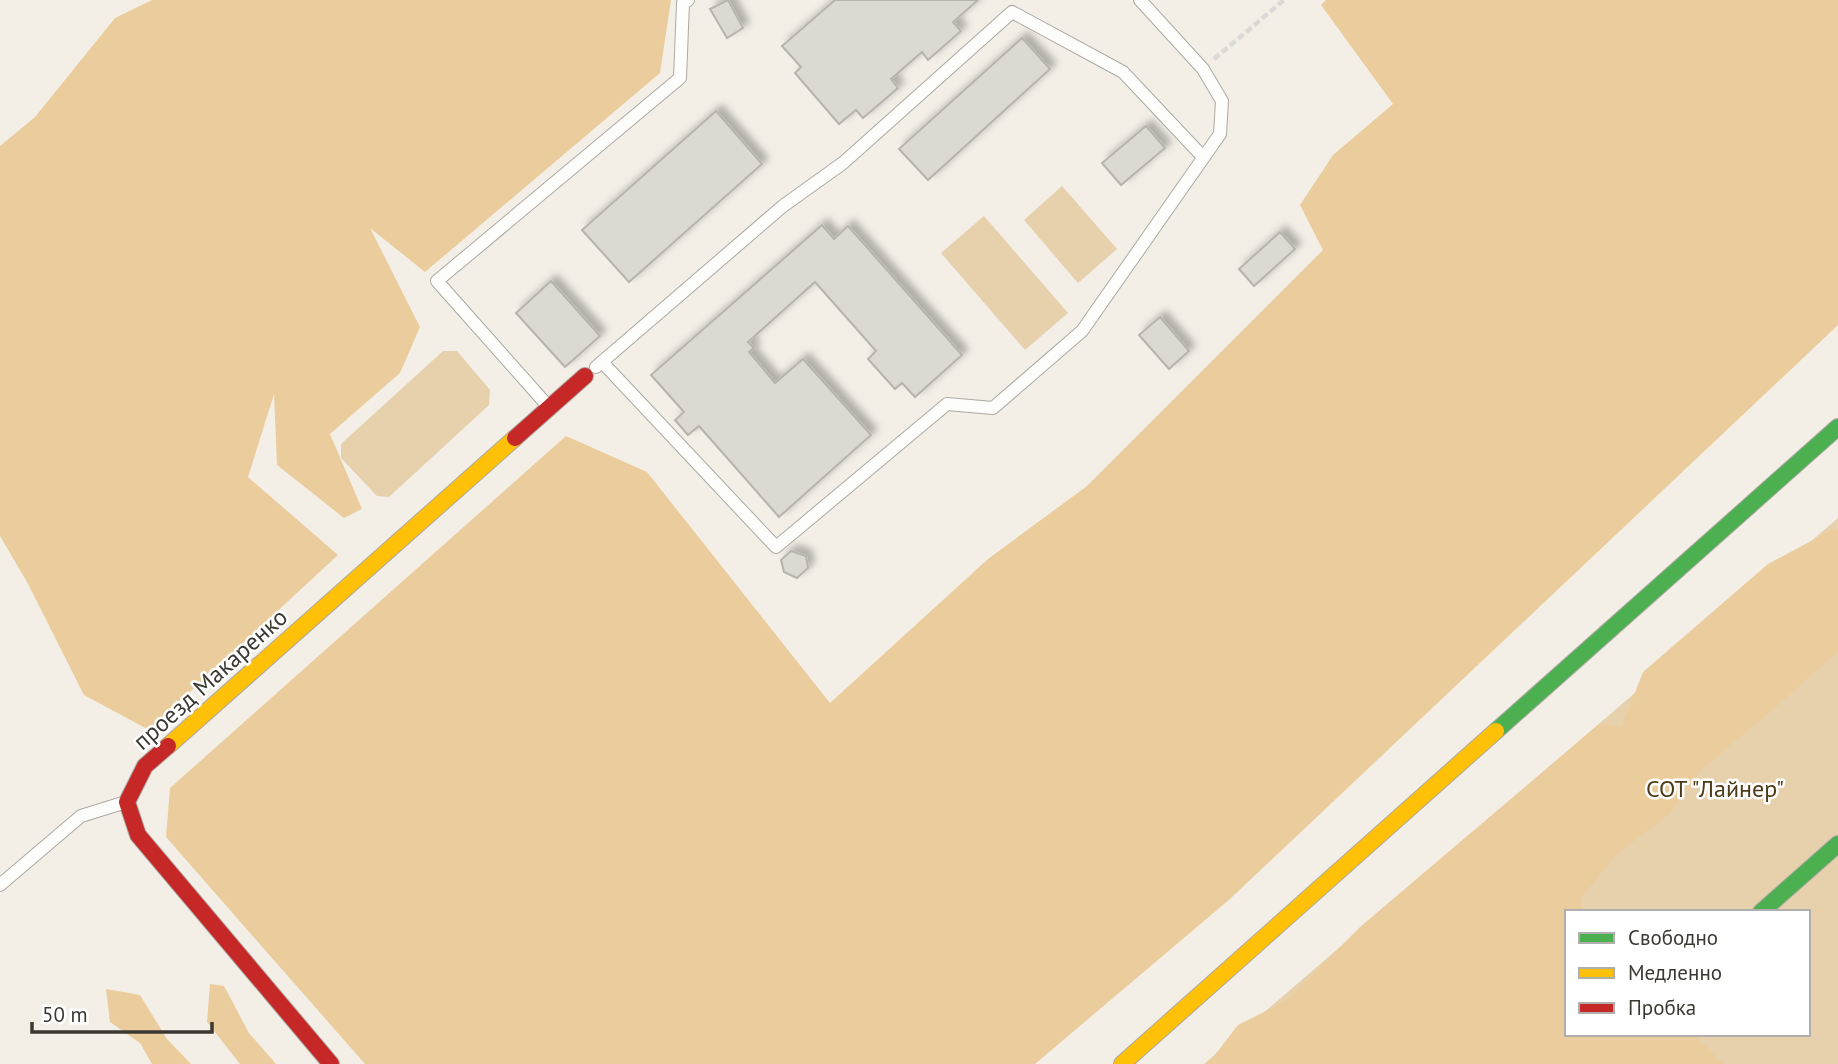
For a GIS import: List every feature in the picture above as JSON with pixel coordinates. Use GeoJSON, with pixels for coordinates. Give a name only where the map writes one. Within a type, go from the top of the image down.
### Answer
{"type":"FeatureCollection","features":[{"type":"Feature","properties":{"kind":"street","name":"проезд Макаренко"},"geometry":{"type":"LineString","coordinates":[[127,802],[145,766],[586,376]]}},
{"type":"Feature","properties":{"kind":"street"},"geometry":{"type":"LineString","coordinates":[[1122,1064],[1838,427]]}},
{"type":"Feature","properties":{"kind":"street"},"geometry":{"type":"LineString","coordinates":[[127,802],[138,835],[331,1064]]}},
{"type":"Feature","properties":{"kind":"street"},"geometry":{"type":"LineString","coordinates":[[1764,910],[1838,844]]}},
{"type":"Feature","properties":{"kind":"lane"},"geometry":{"type":"LineString","coordinates":[[550,408],[437,281],[680,78],[683,3],[688,0]]}},
{"type":"Feature","properties":{"kind":"lane"},"geometry":{"type":"LineString","coordinates":[[602,362],[776,547],[947,404],[993,408],[1082,331],[1220,134],[1222,101],[1203,69],[1140,0]]}},
{"type":"Feature","properties":{"kind":"lane"},"geometry":{"type":"LineString","coordinates":[[586,376],[783,205],[843,163],[1012,12],[1123,72],[1203,157]]}},
{"type":"Feature","properties":{"kind":"lane"},"geometry":{"type":"LineString","coordinates":[[0,885],[81,816],[127,802]]}},
{"type":"Feature","properties":{"kind":"path"},"geometry":{"type":"LineString","coordinates":[[1203,69],[1284,0]]}},
{"type":"Feature","properties":{"kind":"green space"},"geometry":{"type":"Polygon","coordinates":[[[1062,186],[1117,249],[1078,283],[1024,220],[1062,186]]]}},
{"type":"Feature","properties":{"kind":"green space"},"geometry":{"type":"Polygon","coordinates":[[[984,216],[1068,313],[1025,350],[941,253],[984,216]]]}},
{"type":"Feature","properties":{"kind":"green space"},"geometry":{"type":"Polygon","coordinates":[[[443,351],[457,351],[490,390],[489,405],[389,497],[377,496],[341,458],[341,444],[443,351]]]}},
{"type":"Feature","properties":{"kind":"green space","name":"СОТ \"Лайнер\""},"geometry":{"type":"Polygon","coordinates":[[[1838,518],[1838,1064],[1204,1064],[1838,518]]]}},
{"type":"Feature","properties":{"kind":"shaded area"},"geometry":{"type":"Polygon","coordinates":[[[152,0],[671,0],[660,73],[425,272],[370,228],[420,327],[400,373],[330,434],[362,509],[344,518],[277,465],[274,394],[248,477],[338,555],[149,730],[84,695],[27,582],[0,536],[0,146],[35,117],[115,18],[152,0]]]}},
{"type":"Feature","properties":{"kind":"shaded area"},"geometry":{"type":"Polygon","coordinates":[[[1326,0],[1838,0],[1838,325],[1230,899],[1035,1064],[365,1064],[166,837],[170,788],[566,436],[647,472],[830,703],[988,559],[1087,486],[1323,250],[1300,205],[1333,155],[1393,104],[1321,5],[1326,0]]]}},
{"type":"Feature","properties":{"kind":"shaded area","name":"СОТ \"Лайнер\""},"geometry":{"type":"Polygon","coordinates":[[[1835,528],[1838,530],[1838,651],[1700,771],[1669,814],[1615,856],[1581,898],[1581,910],[1565,910],[1565,1036],[1696,1036],[1724,1064],[1206,1064],[1238,1025],[1286,1001],[1360,927],[1599,724],[1622,726],[1643,672],[1768,564],[1835,528]]]}},
{"type":"Feature","properties":{"kind":"shaded area"},"geometry":{"type":"Polygon","coordinates":[[[210,984],[224,986],[249,1033],[276,1064],[240,1064],[207,1022],[210,984]]]}},
{"type":"Feature","properties":{"kind":"shaded area"},"geometry":{"type":"Polygon","coordinates":[[[106,989],[140,995],[167,1039],[191,1064],[152,1064],[140,1043],[110,1022],[106,989]]]}},
{"type":"Feature","properties":{"kind":"building"},"geometry":{"type":"Polygon","coordinates":[[[728,0],[743,28],[727,38],[710,9],[728,0]]]}},
{"type":"Feature","properties":{"kind":"building"},"geometry":{"type":"Polygon","coordinates":[[[835,0],[978,0],[953,22],[961,31],[928,60],[922,52],[891,79],[898,88],[863,118],[856,110],[839,124],[795,73],[801,67],[782,46],[835,0]]]}},
{"type":"Feature","properties":{"kind":"building"},"geometry":{"type":"Polygon","coordinates":[[[1022,38],[1050,69],[928,180],[899,149],[1022,38]]]}},
{"type":"Feature","properties":{"kind":"building"},"geometry":{"type":"Polygon","coordinates":[[[716,111],[762,164],[629,282],[582,230],[716,111]]]}},
{"type":"Feature","properties":{"kind":"building"},"geometry":{"type":"Polygon","coordinates":[[[1146,126],[1165,148],[1121,185],[1102,163],[1146,126]]]}},
{"type":"Feature","properties":{"kind":"building"},"geometry":{"type":"Polygon","coordinates":[[[822,225],[834,239],[848,226],[962,355],[915,397],[902,383],[895,389],[868,359],[876,351],[815,282],[748,342],[754,348],[749,352],[775,383],[803,359],[871,435],[779,517],[699,426],[688,435],[675,420],[684,412],[651,375],[822,225]]]}},
{"type":"Feature","properties":{"kind":"building"},"geometry":{"type":"Polygon","coordinates":[[[1280,232],[1295,249],[1254,286],[1239,269],[1280,232]]]}},
{"type":"Feature","properties":{"kind":"building"},"geometry":{"type":"Polygon","coordinates":[[[551,281],[600,336],[565,367],[516,313],[551,281]]]}},
{"type":"Feature","properties":{"kind":"building"},"geometry":{"type":"Polygon","coordinates":[[[1160,317],[1189,351],[1169,369],[1139,335],[1160,317]]]}},
{"type":"Feature","properties":{"kind":"building"},"geometry":{"type":"Polygon","coordinates":[[[791,551],[806,556],[808,568],[797,578],[784,572],[781,560],[791,551]]]}},
{"type":"Feature","properties":{"kind":"traffic: fast"},"geometry":{"type":"LineString","coordinates":[[1496,731],[1838,427]]}},
{"type":"Feature","properties":{"kind":"traffic: fast"},"geometry":{"type":"LineString","coordinates":[[1763,910],[1838,844]]}},
{"type":"Feature","properties":{"kind":"traffic: slow"},"geometry":{"type":"LineString","coordinates":[[168,746],[515,438]]}},
{"type":"Feature","properties":{"kind":"traffic: slow"},"geometry":{"type":"LineString","coordinates":[[1122,1064],[1496,731]]}},
{"type":"Feature","properties":{"kind":"traffic: jam"},"geometry":{"type":"LineString","coordinates":[[515,438],[585,376]]}},
{"type":"Feature","properties":{"kind":"traffic: jam"},"geometry":{"type":"LineString","coordinates":[[168,746],[145,766],[127,802],[138,835],[331,1064]]}}]}
